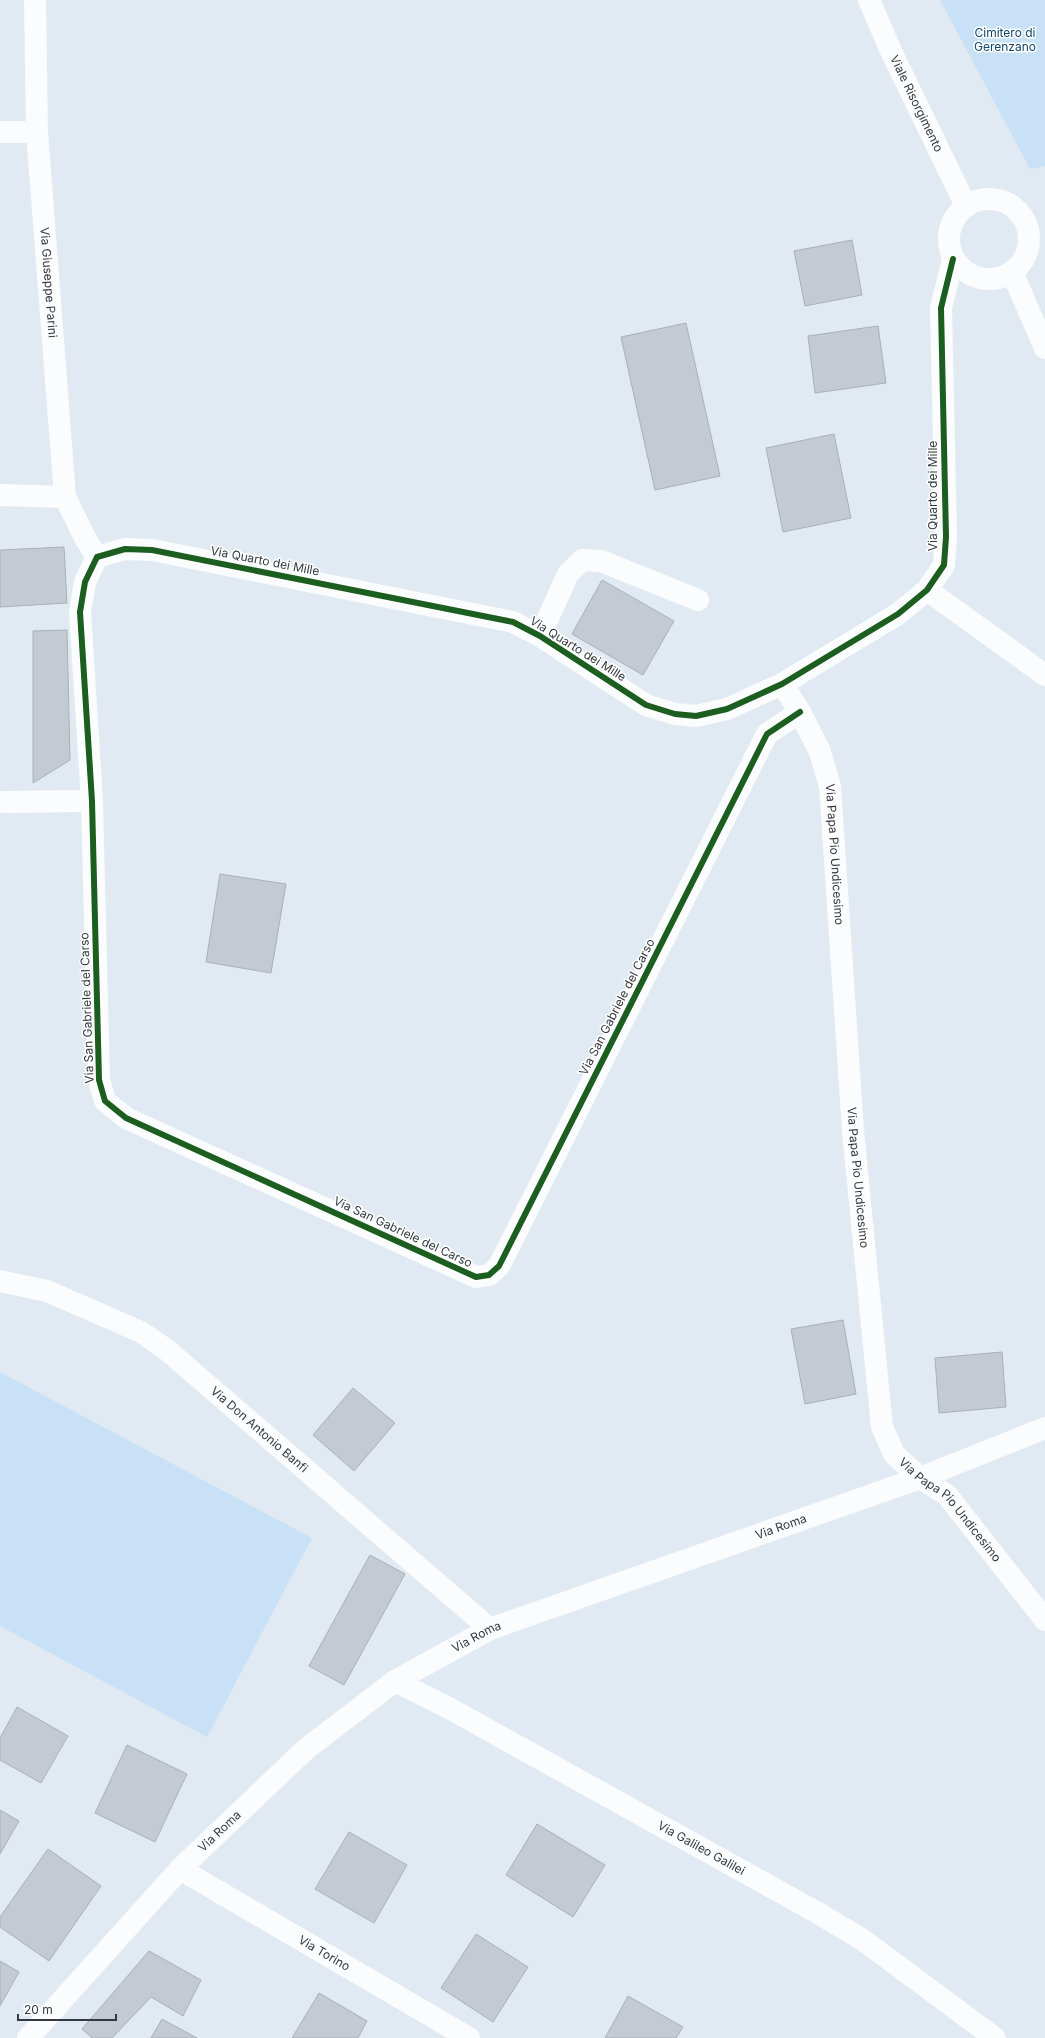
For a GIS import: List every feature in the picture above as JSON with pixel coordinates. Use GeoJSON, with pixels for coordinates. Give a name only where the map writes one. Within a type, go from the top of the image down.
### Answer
{"type":"FeatureCollection","features":[{"type":"Feature","properties":{"kind":"street","name":"Via Giuseppe Parini"},"geometry":{"type":"LineString","coordinates":[[35,0],[37,132],[65,497],[85,538],[97,557]]}},
{"type":"Feature","properties":{"kind":"street","name":"Viale Risorgimento"},"geometry":{"type":"LineString","coordinates":[[869,0],[890,49],[966,206]]}},
{"type":"Feature","properties":{"kind":"street"},"geometry":{"type":"LineString","coordinates":[[0,132],[37,132]]}},
{"type":"Feature","properties":{"kind":"street"},"geometry":{"type":"LineString","coordinates":[[988,199],[999,200],[1010,205],[1019,212],[1025,222],[1037,231],[1029,244],[1026,255],[1020,265],[1012,272],[1000,278],[986,280],[973,277],[962,270],[953,259],[949,248],[948,236],[951,224],[957,214],[966,206],[976,201],[988,199]]}},
{"type":"Feature","properties":{"kind":"street","name":"Via Quarto dei Mille"},"geometry":{"type":"LineString","coordinates":[[97,557],[125,549],[152,550],[513,622],[540,636],[646,705],[675,714],[696,716],[727,709],[782,684],[898,614],[927,590],[944,565],[946,537],[941,308],[953,259]]}},
{"type":"Feature","properties":{"kind":"street"},"geometry":{"type":"LineString","coordinates":[[1012,272],[1045,348]]}},
{"type":"Feature","properties":{"kind":"street"},"geometry":{"type":"LineString","coordinates":[[0,495],[65,497]]}},
{"type":"Feature","properties":{"kind":"street"},"geometry":{"type":"LineString","coordinates":[[0,802],[92,801],[80,612],[85,582],[97,557]]}},
{"type":"Feature","properties":{"kind":"street"},"geometry":{"type":"LineString","coordinates":[[540,636],[568,574],[582,560],[601,561],[698,600]]}},
{"type":"Feature","properties":{"kind":"street"},"geometry":{"type":"LineString","coordinates":[[927,590],[1045,675]]}},
{"type":"Feature","properties":{"kind":"street","name":"Via Papa Pio Undicesimo"},"geometry":{"type":"LineString","coordinates":[[782,684],[800,712],[820,752],[830,786],[852,1131],[882,1427],[894,1454],[920,1478],[948,1495],[1045,1620]]}},
{"type":"Feature","properties":{"kind":"street","name":"Via San Gabriele del Carso"},"geometry":{"type":"LineString","coordinates":[[92,801],[99,1080],[105,1101],[126,1118],[476,1277],[489,1275],[499,1266],[767,734],[800,712]]}},
{"type":"Feature","properties":{"kind":"street","name":"Via Don Antonio Banfi"},"geometry":{"type":"LineString","coordinates":[[0,1281],[47,1290],[141,1332],[167,1350],[490,1629]]}},
{"type":"Feature","properties":{"kind":"street","name":"Via Roma"},"geometry":{"type":"LineString","coordinates":[[28,2038],[180,1869],[306,1749],[395,1681],[490,1629],[920,1478],[1045,1428]]}},
{"type":"Feature","properties":{"kind":"street","name":"Via Galileo Galilei"},"geometry":{"type":"LineString","coordinates":[[395,1681],[447,1707],[818,1913],[863,1940],[995,2038]]}},
{"type":"Feature","properties":{"kind":"street","name":"Via Torino"},"geometry":{"type":"LineString","coordinates":[[180,1869],[469,2038]]}},
{"type":"Feature","properties":{"kind":"green space","name":"Cimitero di Gerenzano"},"geometry":{"type":"Polygon","coordinates":[[[940,0],[1045,0],[1045,166],[1030,169],[940,0]]]}},
{"type":"Feature","properties":{"kind":"green space"},"geometry":{"type":"Polygon","coordinates":[[[0,1372],[312,1538],[207,1737],[0,1626],[0,1372]]]}},
{"type":"Feature","properties":{"kind":"building"},"geometry":{"type":"Polygon","coordinates":[[[852,240],[862,295],[805,306],[794,251],[852,240]]]}},
{"type":"Feature","properties":{"kind":"building"},"geometry":{"type":"Polygon","coordinates":[[[686,323],[720,476],[655,490],[621,337],[686,323]]]}},
{"type":"Feature","properties":{"kind":"building"},"geometry":{"type":"Polygon","coordinates":[[[878,326],[886,383],[815,393],[808,336],[878,326]]]}},
{"type":"Feature","properties":{"kind":"building"},"geometry":{"type":"Polygon","coordinates":[[[834,434],[851,518],[783,532],[766,448],[834,434]]]}},
{"type":"Feature","properties":{"kind":"building"},"geometry":{"type":"Polygon","coordinates":[[[64,547],[67,603],[0,607],[0,550],[64,547]]]}},
{"type":"Feature","properties":{"kind":"building"},"geometry":{"type":"Polygon","coordinates":[[[602,580],[674,621],[643,675],[572,634],[602,580]]]}},
{"type":"Feature","properties":{"kind":"building"},"geometry":{"type":"Polygon","coordinates":[[[67,630],[70,760],[33,783],[33,631],[67,630]]]}},
{"type":"Feature","properties":{"kind":"building"},"geometry":{"type":"Polygon","coordinates":[[[220,874],[286,884],[271,973],[206,962],[220,874]]]}},
{"type":"Feature","properties":{"kind":"building"},"geometry":{"type":"Polygon","coordinates":[[[843,1320],[856,1394],[805,1404],[791,1329],[843,1320]]]}},
{"type":"Feature","properties":{"kind":"building"},"geometry":{"type":"Polygon","coordinates":[[[1002,1352],[1006,1407],[939,1413],[935,1358],[1002,1352]]]}},
{"type":"Feature","properties":{"kind":"building"},"geometry":{"type":"Polygon","coordinates":[[[353,1388],[395,1423],[354,1471],[313,1435],[353,1388]]]}},
{"type":"Feature","properties":{"kind":"building"},"geometry":{"type":"Polygon","coordinates":[[[370,1555],[405,1574],[344,1685],[309,1666],[370,1555]]]}},
{"type":"Feature","properties":{"kind":"building"},"geometry":{"type":"Polygon","coordinates":[[[17,1707],[68,1736],[41,1783],[0,1760],[0,1738],[17,1707]]]}},
{"type":"Feature","properties":{"kind":"building"},"geometry":{"type":"Polygon","coordinates":[[[127,1745],[187,1774],[155,1842],[95,1813],[127,1745]]]}},
{"type":"Feature","properties":{"kind":"building"},"geometry":{"type":"Polygon","coordinates":[[[0,1810],[19,1821],[0,1854],[0,1810]]]}},
{"type":"Feature","properties":{"kind":"building"},"geometry":{"type":"Polygon","coordinates":[[[537,1824],[605,1865],[573,1917],[506,1875],[537,1824]]]}},
{"type":"Feature","properties":{"kind":"building"},"geometry":{"type":"Polygon","coordinates":[[[349,1832],[407,1865],[374,1923],[315,1889],[349,1832]]]}},
{"type":"Feature","properties":{"kind":"building"},"geometry":{"type":"Polygon","coordinates":[[[48,1849],[101,1886],[49,1961],[0,1927],[0,1917],[48,1849]]]}},
{"type":"Feature","properties":{"kind":"building"},"geometry":{"type":"Polygon","coordinates":[[[476,1934],[528,1967],[493,2022],[441,1988],[476,1934]]]}},
{"type":"Feature","properties":{"kind":"building"},"geometry":{"type":"Polygon","coordinates":[[[149,1951],[201,1980],[183,2016],[151,1997],[112,2038],[92,2038],[82,2029],[149,1951]]]}},
{"type":"Feature","properties":{"kind":"building"},"geometry":{"type":"Polygon","coordinates":[[[0,1961],[19,1972],[0,2006],[0,1961]]]}},
{"type":"Feature","properties":{"kind":"building"},"geometry":{"type":"Polygon","coordinates":[[[319,1993],[367,2021],[358,2038],[292,2038],[319,1993]]]}},
{"type":"Feature","properties":{"kind":"building"},"geometry":{"type":"Polygon","coordinates":[[[628,1996],[683,2027],[676,2038],[605,2038],[628,1996]]]}},
{"type":"Feature","properties":{"kind":"building"},"geometry":{"type":"Polygon","coordinates":[[[162,2019],[197,2038],[151,2038],[162,2019]]]}},
{"type":"Feature","properties":{"kind":"cycle path"},"geometry":{"type":"LineString","coordinates":[[800,712],[767,734],[499,1266],[489,1275],[476,1277],[126,1118],[105,1101],[99,1080],[92,801],[80,612],[85,582],[97,557],[125,549],[152,550],[513,622],[540,636],[646,705],[675,714],[696,716],[727,709],[782,684],[898,614],[927,590],[944,565],[946,537],[941,308],[953,259]]}}]}
